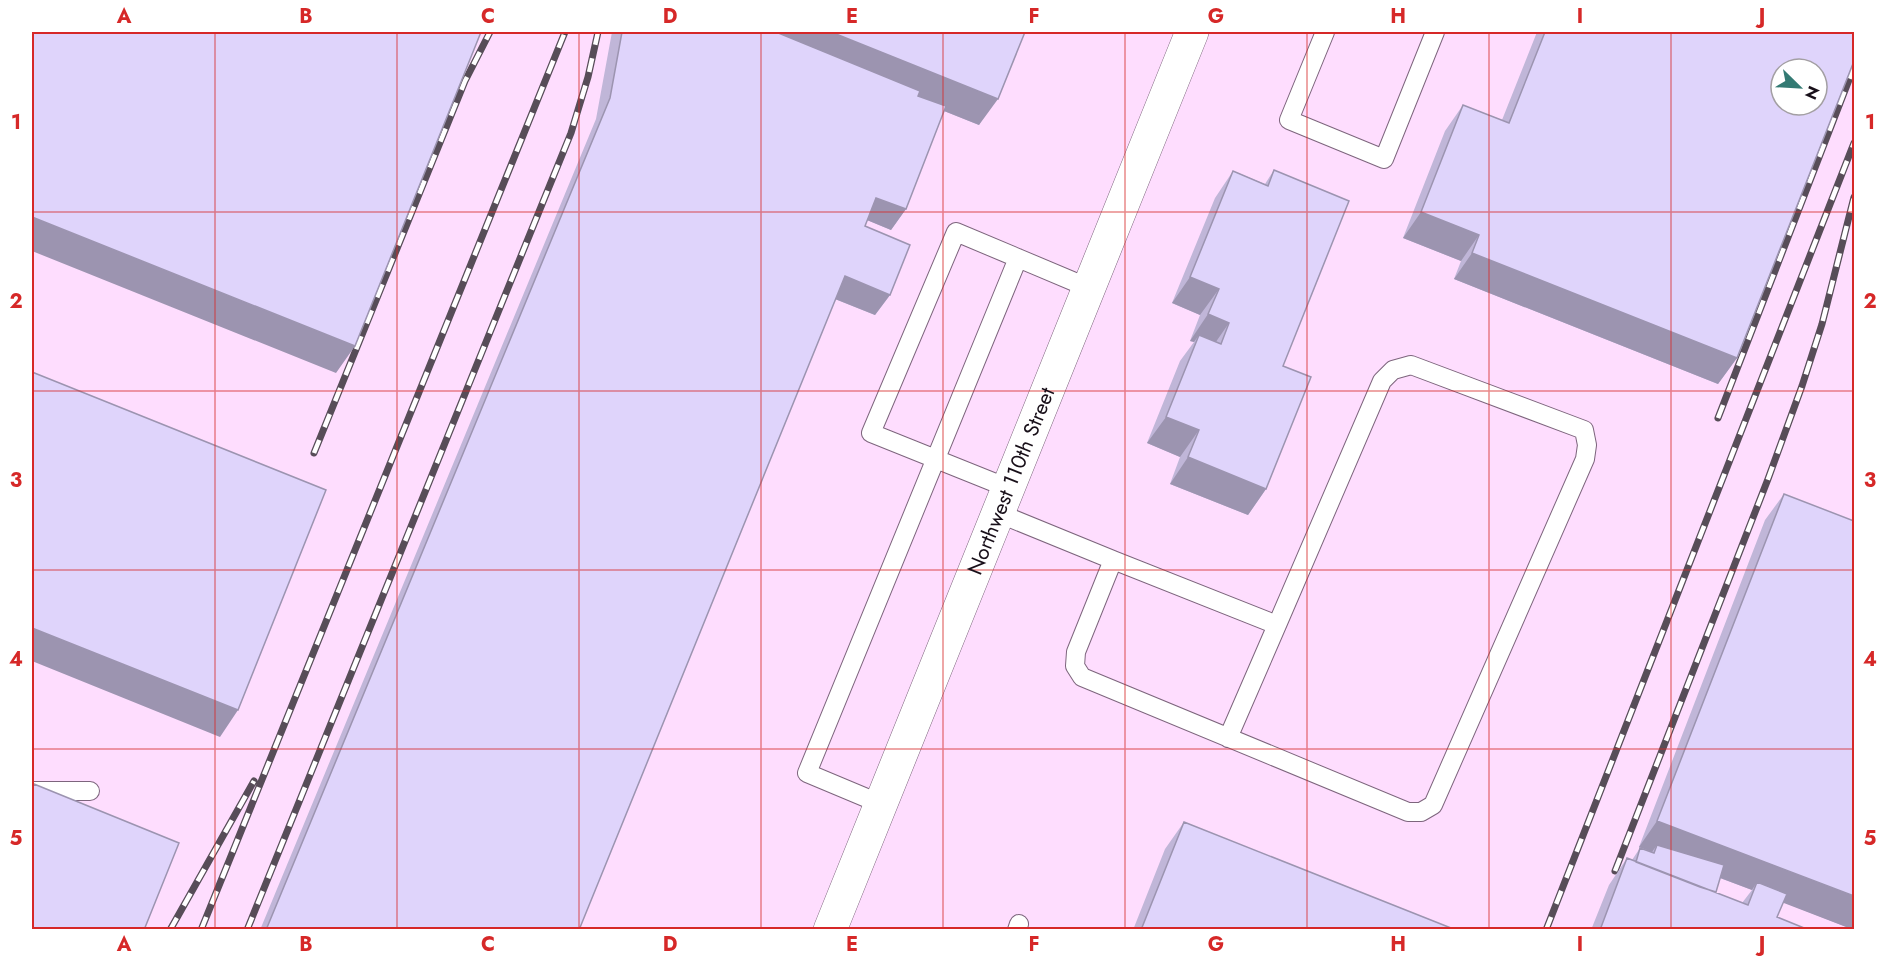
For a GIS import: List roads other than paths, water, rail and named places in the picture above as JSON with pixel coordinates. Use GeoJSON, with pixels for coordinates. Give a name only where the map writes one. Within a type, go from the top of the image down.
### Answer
{"type":"FeatureCollection","features":[{"type":"Feature","properties":{"kind":"street","name":"Northwest 110th Street"},"geometry":{"type":"LineString","coordinates":[[830,930],[1192,32]]}},
{"type":"Feature","properties":{"kind":"lane"},"geometry":{"type":"LineString","coordinates":[[1325,32],[1289,120],[1384,159],[1435,32]]}},
{"type":"Feature","properties":{"kind":"lane"},"geometry":{"type":"LineString","coordinates":[[1089,288],[956,232],[871,433],[936,459],[1003,501],[1113,560],[1277,625]]}},
{"type":"Feature","properties":{"kind":"lane"},"geometry":{"type":"LineString","coordinates":[[881,804],[807,773],[1018,258]]}},
{"type":"Feature","properties":{"kind":"lane"},"geometry":{"type":"LineString","coordinates":[[1113,560],[1076,652],[1075,666],[1082,677],[1228,738],[1408,812],[1421,812],[1433,805],[1585,459],[1587,445],[1584,430],[1411,365],[1393,370],[1382,381],[1228,738]]}},
{"type":"Feature","properties":{"kind":"lane"},"geometry":{"type":"LineString","coordinates":[[32,791],[90,792]]}},
{"type":"Feature","properties":{"kind":"railway"},"geometry":{"type":"LineString","coordinates":[[314,453],[465,81],[490,32]]}},
{"type":"Feature","properties":{"kind":"railway"},"geometry":{"type":"LineString","coordinates":[[201,930],[565,32]]}},
{"type":"Feature","properties":{"kind":"railway"},"geometry":{"type":"LineString","coordinates":[[247,930],[571,133],[588,77],[598,32]]}},
{"type":"Feature","properties":{"kind":"railway"},"geometry":{"type":"LineString","coordinates":[[1718,418],[1854,67]]}},
{"type":"Feature","properties":{"kind":"railway"},"geometry":{"type":"LineString","coordinates":[[1546,930],[1854,143]]}},
{"type":"Feature","properties":{"kind":"railway"},"geometry":{"type":"LineString","coordinates":[[1615,871],[1802,386],[1822,324],[1854,197]]}},
{"type":"Feature","properties":{"kind":"railway"},"geometry":{"type":"LineString","coordinates":[[170,930],[254,781]]}}]}
